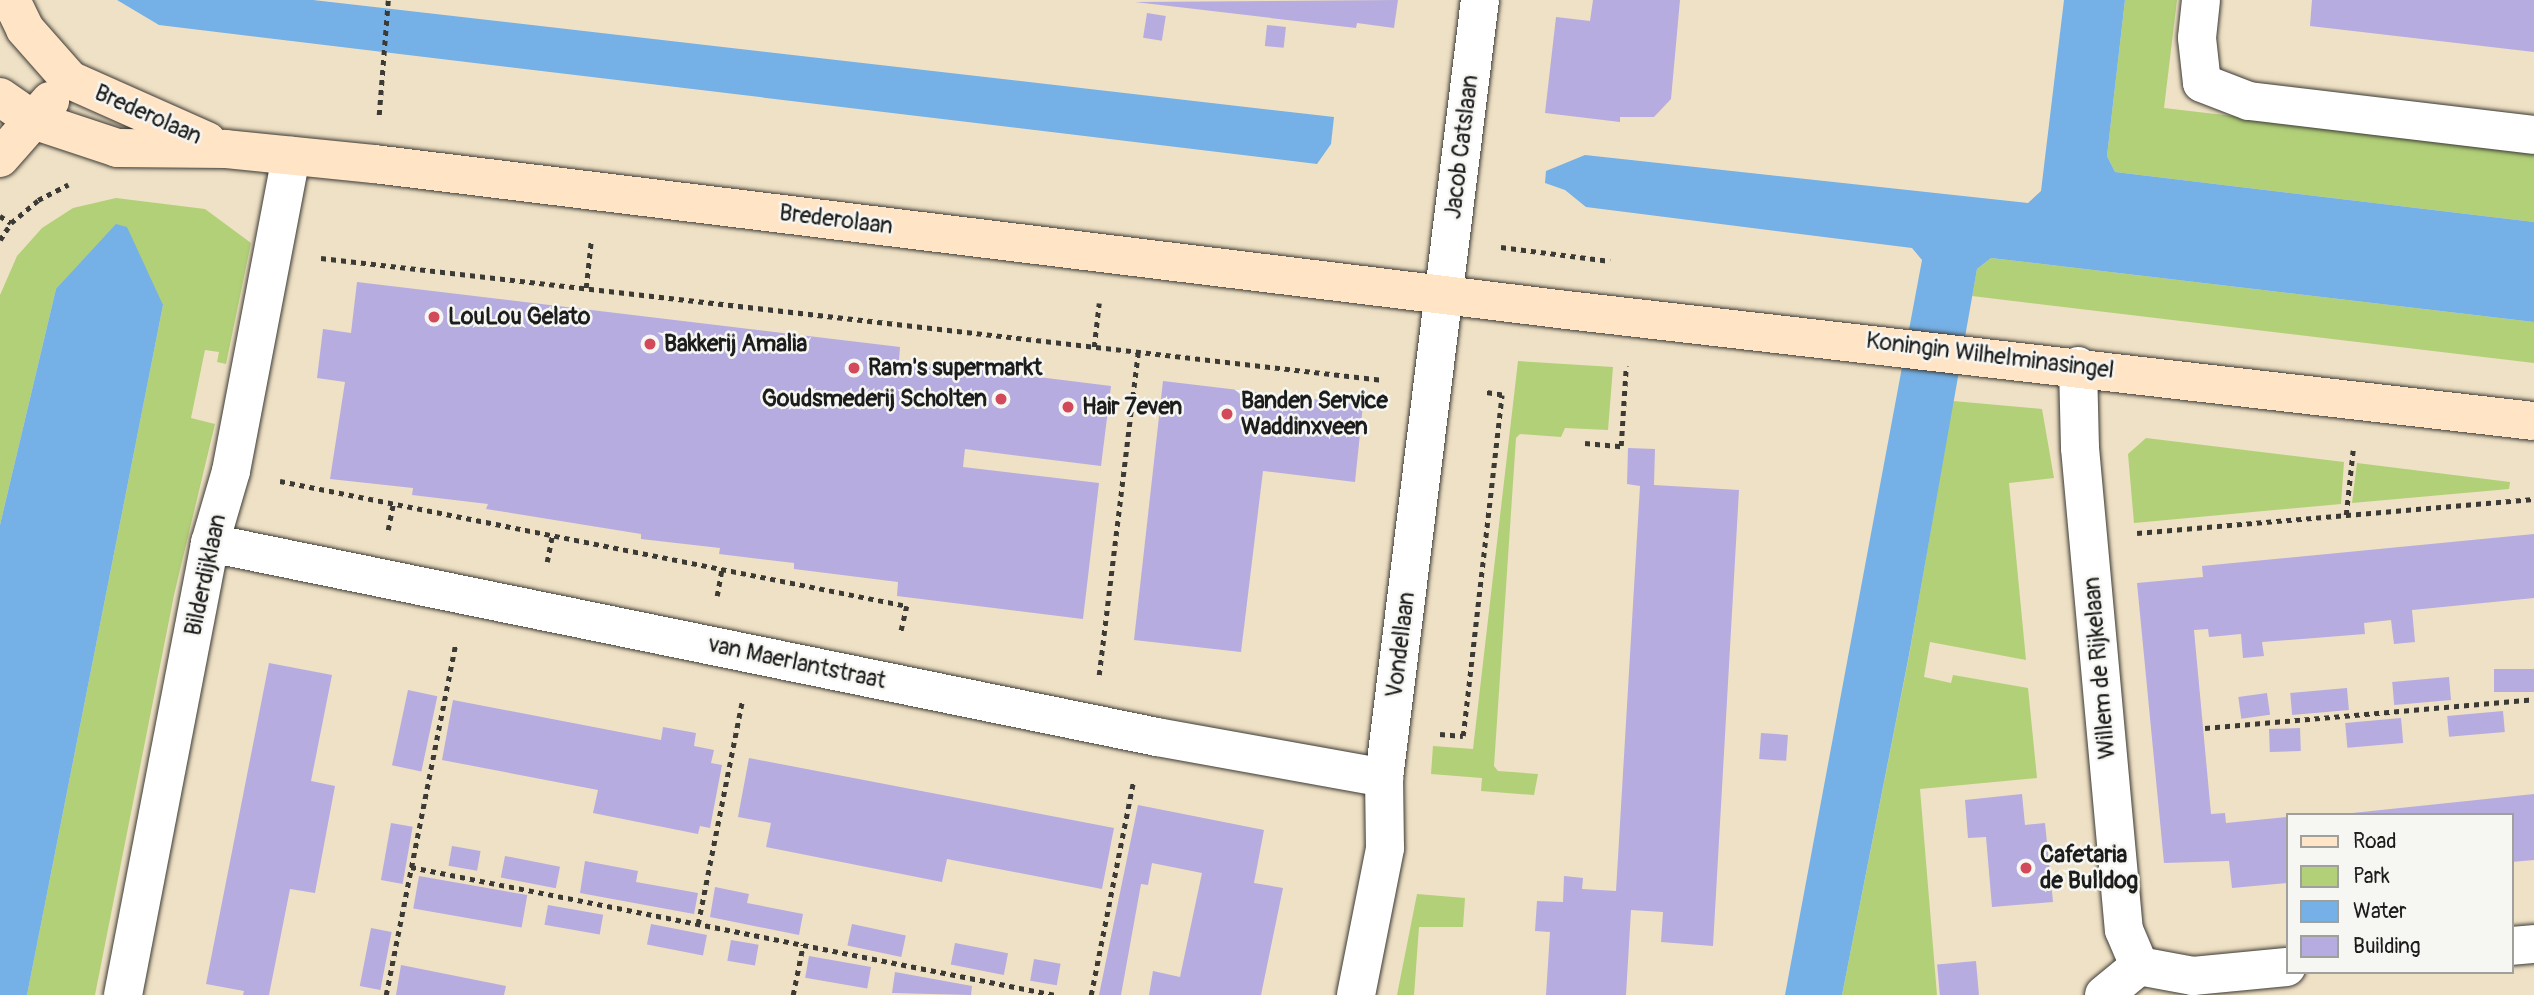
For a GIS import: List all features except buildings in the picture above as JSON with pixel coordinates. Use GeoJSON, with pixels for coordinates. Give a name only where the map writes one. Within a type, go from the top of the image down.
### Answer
{"type":"FeatureCollection","features":[{"type":"Feature","properties":{"kind":"street"},"geometry":{"type":"LineString","coordinates":[[0,158],[70,79],[25,29],[10,0]]}},
{"type":"Feature","properties":{"kind":"street","name":"Jacob Catslaan"},"geometry":{"type":"LineString","coordinates":[[1445,294],[1480,0]]}},
{"type":"Feature","properties":{"kind":"street"},"geometry":{"type":"LineString","coordinates":[[2201,0],[2197,38],[2202,83],[2249,101],[2534,135]]}},
{"type":"Feature","properties":{"kind":"street","name":"Brederolaan"},"geometry":{"type":"LineString","coordinates":[[70,79],[226,149]]}},
{"type":"Feature","properties":{"kind":"street","name":"Brederolaan"},"geometry":{"type":"LineString","coordinates":[[0,97],[33,120],[117,148],[226,149],[291,156],[1445,294]]}},
{"type":"Feature","properties":{"kind":"street","name":"Bilderdijklaan"},"geometry":{"type":"LineString","coordinates":[[124,995],[210,543],[231,471],[275,253],[291,156]]}},
{"type":"Feature","properties":{"kind":"street","name":"Koningin Wilhelminasingel"},"geometry":{"type":"LineString","coordinates":[[1445,294],[2534,421]]}},
{"type":"Feature","properties":{"kind":"street","name":"Vondellaan"},"geometry":{"type":"LineString","coordinates":[[1356,995],[1385,848],[1384,778],[1445,294]]}},
{"type":"Feature","properties":{"kind":"street","name":"Willem de Rijkelaan"},"geometry":{"type":"LineString","coordinates":[[2078,366],[2088,537],[2124,930],[2139,966]]}},
{"type":"Feature","properties":{"kind":"street","name":"van Maerlantstraat"},"geometry":{"type":"LineString","coordinates":[[210,543],[1091,724],[1384,778]]}},
{"type":"Feature","properties":{"kind":"street"},"geometry":{"type":"LineString","coordinates":[[2513,946],[2534,944]]}},
{"type":"Feature","properties":{"kind":"street"},"geometry":{"type":"LineString","coordinates":[[2104,995],[2139,966],[2193,976],[2286,967]]}},
{"type":"Feature","properties":{"kind":"path"},"geometry":{"type":"LineString","coordinates":[[380,85],[388,0]]}},
{"type":"Feature","properties":{"kind":"path"},"geometry":{"type":"LineString","coordinates":[[0,240],[11,223],[38,200],[71,184]]}},
{"type":"Feature","properties":{"kind":"path"},"geometry":{"type":"LineString","coordinates":[[0,216],[11,223]]}},
{"type":"Feature","properties":{"kind":"path"},"geometry":{"type":"LineString","coordinates":[[275,253],[1502,394],[1463,736],[1391,728]]}},
{"type":"Feature","properties":{"kind":"path"},"geometry":{"type":"LineString","coordinates":[[1091,724],[1138,352]]}},
{"type":"Feature","properties":{"kind":"path"},"geometry":{"type":"LineString","coordinates":[[2346,515],[2358,400]]}},
{"type":"Feature","properties":{"kind":"path"},"geometry":{"type":"LineString","coordinates":[[231,471],[907,606],[890,682]]}},
{"type":"Feature","properties":{"kind":"path"},"geometry":{"type":"LineString","coordinates":[[2088,537],[2534,499]]}},
{"type":"Feature","properties":{"kind":"path"},"geometry":{"type":"LineString","coordinates":[[386,995],[465,597]]}},
{"type":"Feature","properties":{"kind":"path"},"geometry":{"type":"LineString","coordinates":[[698,924],[751,653]]}},
{"type":"Feature","properties":{"kind":"path"},"geometry":{"type":"LineString","coordinates":[[2205,728],[2534,699]]}},
{"type":"Feature","properties":{"kind":"path"},"geometry":{"type":"LineString","coordinates":[[1091,995],[1133,782],[1148,785],[1157,737]]}},
{"type":"Feature","properties":{"kind":"path"},"geometry":{"type":"LineString","coordinates":[[411,867],[1055,995]]}},
{"type":"Feature","properties":{"kind":"path"},"geometry":{"type":"LineString","coordinates":[[793,995],[803,945]]}},
{"type":"Feature","properties":{"kind":"green space"},"geometry":{"type":"Polygon","coordinates":[[[2125,0],[2177,0],[2164,108],[2534,151],[2534,222],[2115,172],[2107,156],[2125,0]]]}},
{"type":"Feature","properties":{"kind":"green space"},"geometry":{"type":"Polygon","coordinates":[[[116,198],[205,209],[251,243],[226,364],[217,362],[219,352],[205,350],[191,418],[215,424],[174,595],[95,995],[27,995],[163,305],[56,289],[0,525],[0,295],[17,256],[42,228],[73,208],[116,198]]]}},
{"type":"Feature","properties":{"kind":"green space"},"geometry":{"type":"Polygon","coordinates":[[[1991,258],[2534,322],[2534,363],[1972,296],[1977,269],[1991,258]]]}},
{"type":"Feature","properties":{"kind":"green space"},"geometry":{"type":"Polygon","coordinates":[[[1518,361],[1613,367],[1608,430],[1565,428],[1561,437],[1520,434],[1516,438],[1494,766],[1498,771],[1538,774],[1534,795],[1481,791],[1482,778],[1431,774],[1433,746],[1473,749],[1518,361]]]}},
{"type":"Feature","properties":{"kind":"green space"},"geometry":{"type":"Polygon","coordinates":[[[1953,401],[2042,409],[2054,478],[2009,483],[2026,660],[1930,642],[1924,677],[1951,683],[1953,675],[2028,688],[2037,778],[1920,789],[1937,995],[1842,995],[1909,656],[1953,401]]]}},
{"type":"Feature","properties":{"kind":"green space"},"geometry":{"type":"Polygon","coordinates":[[[2146,438],[2344,462],[2341,504],[2134,523],[2128,454],[2146,438]]]}},
{"type":"Feature","properties":{"kind":"green space"},"geometry":{"type":"Polygon","coordinates":[[[2357,463],[2510,482],[2509,489],[2352,503],[2357,463]]]}},
{"type":"Feature","properties":{"kind":"green space"},"geometry":{"type":"Polygon","coordinates":[[[1417,894],[1465,898],[1463,927],[1419,927],[1414,995],[1397,995],[1417,894]]]}},
{"type":"Feature","properties":{"kind":"water"},"geometry":{"type":"Polygon","coordinates":[[[117,0],[313,0],[1334,117],[1331,144],[1317,164],[159,25],[117,0]]]}},
{"type":"Feature","properties":{"kind":"water"},"geometry":{"type":"Polygon","coordinates":[[[2064,0],[2125,0],[2107,156],[2115,172],[2534,222],[2534,322],[1991,258],[1977,269],[1909,655],[1842,995],[1785,995],[1922,260],[1912,248],[1586,207],[1565,190],[1545,183],[1546,171],[1585,155],[2028,203],[2041,191],[2064,0]]]}},
{"type":"Feature","properties":{"kind":"water"},"geometry":{"type":"Polygon","coordinates":[[[116,224],[127,227],[163,305],[27,995],[0,995],[0,525],[56,289],[116,224]]]}},
{"type":"Feature","properties":{"kind":"place","name":"LouLou Gelato"},"geometry":{"type":"Point","coordinates":[434,317]}},
{"type":"Feature","properties":{"kind":"place","name":"Bakkerij Amalia"},"geometry":{"type":"Point","coordinates":[650,344]}},
{"type":"Feature","properties":{"kind":"place","name":"Ram's supermarkt"},"geometry":{"type":"Point","coordinates":[854,368]}},
{"type":"Feature","properties":{"kind":"place","name":"Goudsmederij Scholten"},"geometry":{"type":"Point","coordinates":[1001,399]}},
{"type":"Feature","properties":{"kind":"place","name":"Hair 7even"},"geometry":{"type":"Point","coordinates":[1068,407]}},
{"type":"Feature","properties":{"kind":"place","name":"Banden Service Waddinxveen"},"geometry":{"type":"Point","coordinates":[1227,414]}},
{"type":"Feature","properties":{"kind":"place","name":"Cafetaria de Bulldog"},"geometry":{"type":"Point","coordinates":[2026,868]}}]}
